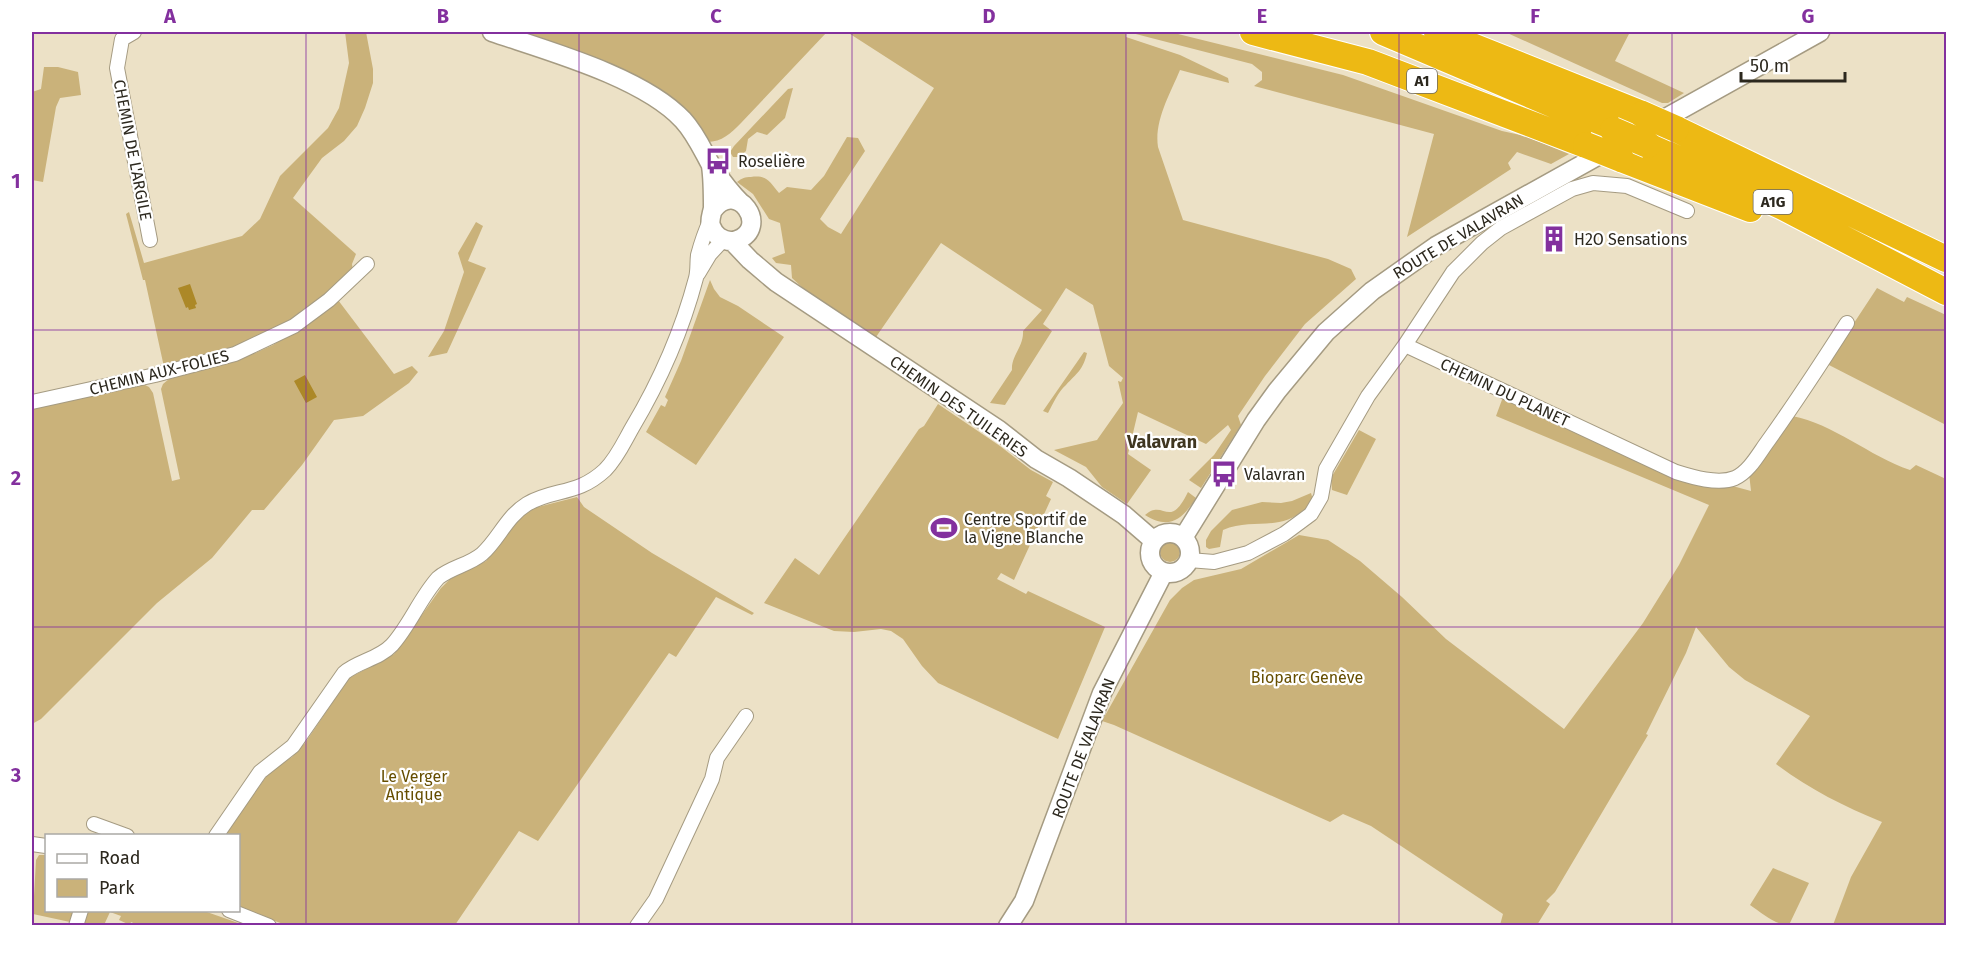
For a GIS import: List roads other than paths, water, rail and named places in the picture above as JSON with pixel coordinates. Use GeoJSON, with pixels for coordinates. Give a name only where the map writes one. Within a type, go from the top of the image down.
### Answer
{"type":"FeatureCollection","features":[{"type":"Feature","properties":{"kind":"highway","name":"A1"},"geometry":{"type":"LineString","coordinates":[[1253,32],[1368,62],[1895,266],[1947,292]]}},
{"type":"Feature","properties":{"kind":"highway","name":"A1G"},"geometry":{"type":"LineString","coordinates":[[1383,32],[1648,145],[1783,207],[1895,266]]}},
{"type":"Feature","properties":{"kind":"highway"},"geometry":{"type":"LineString","coordinates":[[1437,32],[1560,79]]}},
{"type":"Feature","properties":{"kind":"highway"},"geometry":{"type":"LineString","coordinates":[[1459,32],[1676,129],[1947,259]]}},
{"type":"Feature","properties":{"kind":"street","name":"CHEMIN DE L'ARGILE"},"geometry":{"type":"LineString","coordinates":[[134,32],[122,39],[117,68],[150,240]]}},
{"type":"Feature","properties":{"kind":"street"},"geometry":{"type":"LineString","coordinates":[[492,32],[606,73],[652,94],[683,120],[702,146],[711,166],[724,184],[750,212],[751,225],[744,236],[728,240],[710,254],[696,275]]}},
{"type":"Feature","properties":{"kind":"street","name":"ROUTE DE VALAVRAN"},"geometry":{"type":"LineString","coordinates":[[1184,538],[1256,420],[1277,391],[1326,332],[1378,286],[1436,246],[1820,32]]}},
{"type":"Feature","properties":{"kind":"street"},"geometry":{"type":"LineString","coordinates":[[711,166],[714,232],[728,240]]}},
{"type":"Feature","properties":{"kind":"street"},"geometry":{"type":"LineString","coordinates":[[1189,560],[1214,562],[1248,553],[1284,534],[1311,514],[1322,497],[1326,469],[1368,396],[1453,272],[1501,228],[1572,189],[1593,183],[1638,189],[1687,211]]}},
{"type":"Feature","properties":{"kind":"street"},"geometry":{"type":"LineString","coordinates":[[217,834],[260,771],[293,746],[344,673],[392,645],[438,578],[480,555],[508,519],[521,508],[536,499],[580,487],[609,466],[653,392],[685,315],[696,275],[698,255],[717,205],[729,200],[741,202]]}},
{"type":"Feature","properties":{"kind":"street","name":"CHEMIN DES TUILERIES"},"geometry":{"type":"LineString","coordinates":[[751,225],[751,239],[764,270]]}},
{"type":"Feature","properties":{"kind":"street","name":"CHEMIN DES TUILERIES"},"geometry":{"type":"LineString","coordinates":[[728,240],[790,292],[999,430],[1036,459],[1069,477],[1124,514],[1154,541]]}},
{"type":"Feature","properties":{"kind":"street","name":"CHEMIN AUX-FOLIES"},"geometry":{"type":"LineString","coordinates":[[32,402],[167,373],[235,354],[294,326],[329,300],[367,264]]}},
{"type":"Feature","properties":{"kind":"street","name":"CHEMIN DU PLANET"},"geometry":{"type":"LineString","coordinates":[[1405,345],[1676,472],[1704,480],[1724,480],[1734,478],[1751,464],[1792,407],[1847,322]]}},
{"type":"Feature","properties":{"kind":"street"},"geometry":{"type":"LineString","coordinates":[[1165,534],[1178,534],[1184,538],[1190,548],[1189,560],[1181,570],[1169,573],[1155,566],[1150,557],[1154,541],[1165,534]]}},
{"type":"Feature","properties":{"kind":"street","name":"ROUTE DE VALAVRAN"},"geometry":{"type":"LineString","coordinates":[[1008,926],[1024,901],[1102,693],[1164,572]]}},
{"type":"Feature","properties":{"kind":"street"},"geometry":{"type":"LineString","coordinates":[[637,926],[656,898],[712,779],[717,758],[746,716]]}},
{"type":"Feature","properties":{"kind":"street"},"geometry":{"type":"LineString","coordinates":[[94,824],[122,834]]}},
{"type":"Feature","properties":{"kind":"street"},"geometry":{"type":"LineString","coordinates":[[234,912],[269,926]]}},
{"type":"Feature","properties":{"kind":"place","name":"Roselière"},"geometry":{"type":"Point","coordinates":[718,161]}},
{"type":"Feature","properties":{"kind":"place","name":"H2O Sensations"},"geometry":{"type":"Point","coordinates":[1554,239]}},
{"type":"Feature","properties":{"kind":"place","name":"Valavran"},"geometry":{"type":"Point","coordinates":[1224,474]}},
{"type":"Feature","properties":{"kind":"place","name":"Centre Sportif de la Vigne Blanche"},"geometry":{"type":"Point","coordinates":[944,528]}},
{"type":"Feature","properties":{"kind":"district","name":"Valavran"},"geometry":{"type":"Point","coordinates":[1162,442]}},
{"type":"Feature","properties":{"kind":"park label","name":"Bioparc Genève"},"geometry":{"type":"Point","coordinates":[1307,677]}},
{"type":"Feature","properties":{"kind":"park label","name":"Le Verger Antique"},"geometry":{"type":"Point","coordinates":[414,785]}}]}
